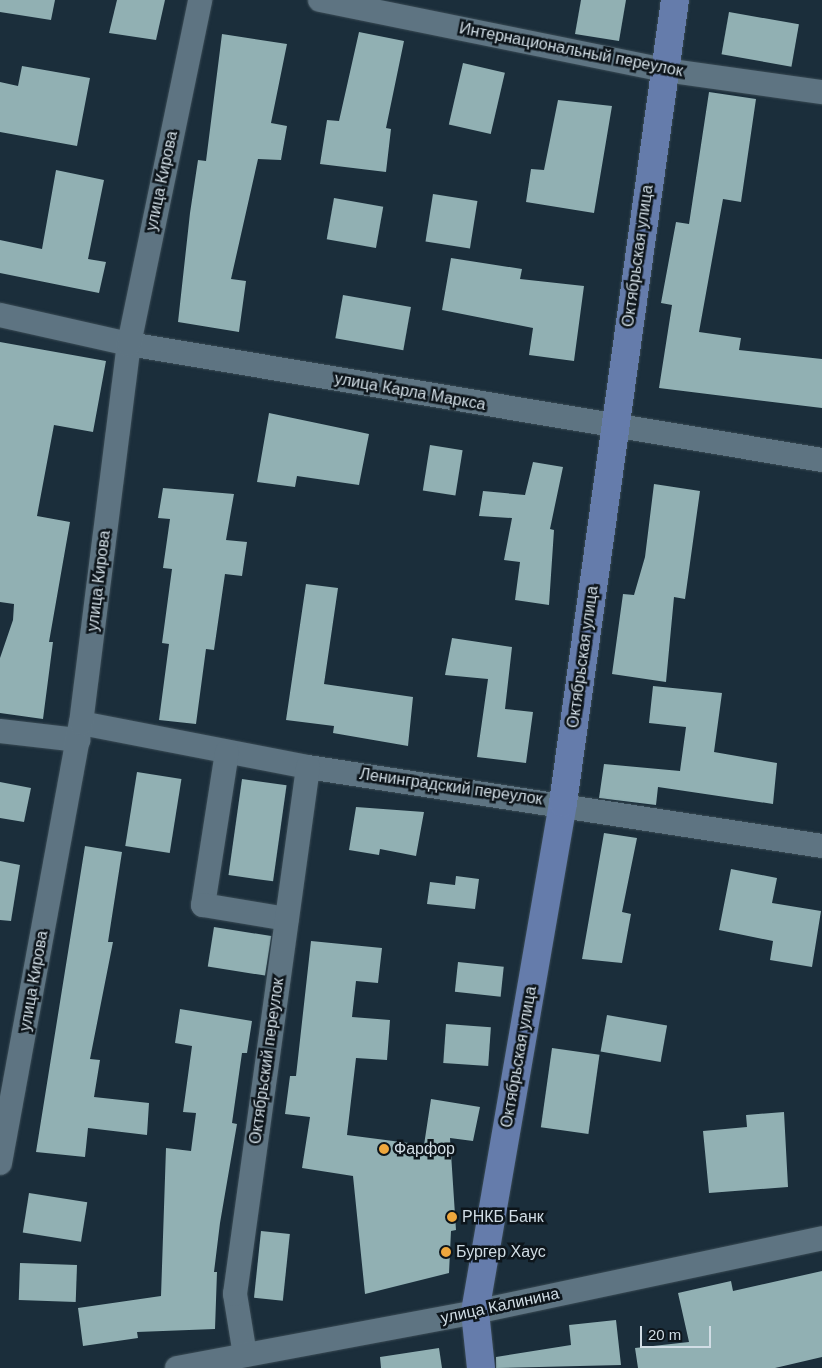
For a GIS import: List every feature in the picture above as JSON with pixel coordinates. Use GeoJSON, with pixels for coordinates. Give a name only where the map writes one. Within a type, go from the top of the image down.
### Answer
{"type":"FeatureCollection","features":[{"type":"Feature","properties":{"kind":"main road","name":"Октябрьская улица"},"geometry":{"type":"LineString","coordinates":[[482,1368],[475,1312],[563,803],[613,427],[675,0]]}},
{"type":"Feature","properties":{"kind":"street","name":"улица Кирова"},"geometry":{"type":"LineString","coordinates":[[0,1163],[80,732],[129,344],[200,0]]}},
{"type":"Feature","properties":{"kind":"street","name":"Интернациональный переулок"},"geometry":{"type":"LineString","coordinates":[[320,0],[665,70],[822,92]]}},
{"type":"Feature","properties":{"kind":"street","name":"улица Карла Маркса"},"geometry":{"type":"LineString","coordinates":[[0,315],[129,344],[613,427],[822,460]]}},
{"type":"Feature","properties":{"kind":"street","name":"Ленинградский переулок"},"geometry":{"type":"LineString","coordinates":[[0,731],[80,732],[227,752],[308,768],[563,803],[822,846]]}},
{"type":"Feature","properties":{"kind":"street"},"geometry":{"type":"LineString","coordinates":[[227,752],[203,905],[287,919]]}},
{"type":"Feature","properties":{"kind":"street","name":"Октябрьский переулок"},"geometry":{"type":"LineString","coordinates":[[245,1355],[235,1294],[308,768]]}},
{"type":"Feature","properties":{"kind":"street","name":"улица Калинина"},"geometry":{"type":"LineString","coordinates":[[177,1368],[475,1312],[822,1238]]}},
{"type":"Feature","properties":{"kind":"building"},"geometry":{"type":"Polygon","coordinates":[[[0,0],[55,0],[51,20],[0,12],[0,0]]]}},
{"type":"Feature","properties":{"kind":"building"},"geometry":{"type":"Polygon","coordinates":[[[117,0],[165,0],[156,40],[109,33],[117,0]]]}},
{"type":"Feature","properties":{"kind":"building"},"geometry":{"type":"Polygon","coordinates":[[[581,0],[626,0],[619,41],[575,34],[581,0]]]}},
{"type":"Feature","properties":{"kind":"building"},"geometry":{"type":"Polygon","coordinates":[[[729,12],[799,24],[791,67],[722,54],[729,12]]]}},
{"type":"Feature","properties":{"kind":"building"},"geometry":{"type":"Polygon","coordinates":[[[359,32],[404,41],[386,128],[391,129],[386,172],[320,164],[327,120],[339,121],[359,32]]]}},
{"type":"Feature","properties":{"kind":"building"},"geometry":{"type":"Polygon","coordinates":[[[222,34],[287,44],[271,123],[287,126],[281,160],[258,159],[231,279],[246,281],[239,332],[178,322],[198,160],[206,161],[222,34]]]}},
{"type":"Feature","properties":{"kind":"building"},"geometry":{"type":"Polygon","coordinates":[[[463,63],[505,73],[491,134],[449,124],[463,63]]]}},
{"type":"Feature","properties":{"kind":"building"},"geometry":{"type":"Polygon","coordinates":[[[22,66],[90,78],[77,146],[0,132],[0,82],[18,86],[22,66]]]}},
{"type":"Feature","properties":{"kind":"building"},"geometry":{"type":"Polygon","coordinates":[[[709,92],[756,99],[741,202],[723,199],[699,332],[741,338],[739,350],[822,359],[822,408],[659,388],[672,305],[661,303],[676,222],[689,224],[709,92]]]}},
{"type":"Feature","properties":{"kind":"building"},"geometry":{"type":"Polygon","coordinates":[[[558,100],[612,106],[594,213],[526,202],[531,169],[544,170],[558,100]]]}},
{"type":"Feature","properties":{"kind":"building"},"geometry":{"type":"Polygon","coordinates":[[[56,170],[104,180],[88,259],[106,262],[99,293],[0,273],[0,240],[42,249],[56,170]]]}},
{"type":"Feature","properties":{"kind":"building"},"geometry":{"type":"Polygon","coordinates":[[[433,194],[477,201],[470,248],[425,241],[433,194]]]}},
{"type":"Feature","properties":{"kind":"building"},"geometry":{"type":"Polygon","coordinates":[[[334,198],[383,207],[376,248],[327,239],[334,198]]]}},
{"type":"Feature","properties":{"kind":"building"},"geometry":{"type":"Polygon","coordinates":[[[451,258],[522,269],[520,279],[584,286],[574,361],[529,355],[533,328],[442,310],[451,258]]]}},
{"type":"Feature","properties":{"kind":"building"},"geometry":{"type":"Polygon","coordinates":[[[343,295],[411,307],[403,350],[335,338],[343,295]]]}},
{"type":"Feature","properties":{"kind":"building"},"geometry":{"type":"Polygon","coordinates":[[[0,342],[106,361],[93,432],[54,425],[37,516],[70,522],[49,642],[53,642],[43,719],[0,713],[0,658],[13,620],[14,604],[0,602],[0,342]]]}},
{"type":"Feature","properties":{"kind":"building"},"geometry":{"type":"Polygon","coordinates":[[[269,413],[369,434],[359,485],[297,476],[295,487],[257,482],[269,413]]]}},
{"type":"Feature","properties":{"kind":"building"},"geometry":{"type":"Polygon","coordinates":[[[430,445],[463,450],[455,496],[423,490],[430,445]]]}},
{"type":"Feature","properties":{"kind":"building"},"geometry":{"type":"Polygon","coordinates":[[[533,462],[563,467],[550,529],[554,530],[549,605],[515,600],[520,562],[504,560],[512,518],[479,516],[483,491],[525,495],[533,462]]]}},
{"type":"Feature","properties":{"kind":"building"},"geometry":{"type":"Polygon","coordinates":[[[654,484],[700,491],[685,599],[674,597],[666,682],[612,674],[623,594],[634,595],[645,557],[654,484]]]}},
{"type":"Feature","properties":{"kind":"building"},"geometry":{"type":"Polygon","coordinates":[[[163,488],[234,494],[226,540],[247,542],[242,576],[225,574],[214,650],[206,649],[196,724],[159,720],[169,644],[162,643],[172,569],[163,568],[170,519],[158,518],[163,488]]]}},
{"type":"Feature","properties":{"kind":"building"},"geometry":{"type":"Polygon","coordinates":[[[306,584],[338,588],[324,684],[413,697],[408,746],[333,733],[334,726],[286,720],[306,584]]]}},
{"type":"Feature","properties":{"kind":"building"},"geometry":{"type":"Polygon","coordinates":[[[452,638],[512,647],[505,709],[533,712],[526,763],[477,757],[488,679],[445,675],[452,638]]]}},
{"type":"Feature","properties":{"kind":"building"},"geometry":{"type":"Polygon","coordinates":[[[653,686],[722,693],[714,752],[777,763],[773,804],[658,787],[656,805],[599,798],[604,764],[680,771],[686,727],[649,723],[653,686]]]}},
{"type":"Feature","properties":{"kind":"building"},"geometry":{"type":"Polygon","coordinates":[[[137,772],[181,779],[170,853],[125,846],[137,772]]]}},
{"type":"Feature","properties":{"kind":"building"},"geometry":{"type":"Polygon","coordinates":[[[242,779],[287,785],[273,881],[229,875],[242,779]]]}},
{"type":"Feature","properties":{"kind":"building"},"geometry":{"type":"Polygon","coordinates":[[[0,782],[31,788],[24,822],[0,818],[0,782]]]}},
{"type":"Feature","properties":{"kind":"building"},"geometry":{"type":"Polygon","coordinates":[[[356,807],[424,812],[416,856],[380,849],[379,855],[349,850],[356,807]]]}},
{"type":"Feature","properties":{"kind":"building"},"geometry":{"type":"Polygon","coordinates":[[[604,833],[637,838],[622,912],[631,914],[622,963],[582,959],[604,833]]]}},
{"type":"Feature","properties":{"kind":"building"},"geometry":{"type":"Polygon","coordinates":[[[85,846],[122,852],[108,942],[113,942],[90,1059],[100,1060],[94,1097],[149,1103],[147,1135],[88,1128],[85,1157],[36,1152],[85,846]]]}},
{"type":"Feature","properties":{"kind":"building"},"geometry":{"type":"Polygon","coordinates":[[[0,861],[20,865],[11,921],[0,920],[0,861]]]}},
{"type":"Feature","properties":{"kind":"building"},"geometry":{"type":"Polygon","coordinates":[[[731,869],[777,878],[772,903],[821,911],[812,967],[770,960],[773,941],[719,930],[731,869]]]}},
{"type":"Feature","properties":{"kind":"building"},"geometry":{"type":"Polygon","coordinates":[[[456,876],[479,879],[475,909],[427,904],[430,882],[455,885],[456,876]]]}},
{"type":"Feature","properties":{"kind":"building"},"geometry":{"type":"Polygon","coordinates":[[[214,927],[271,936],[265,976],[208,967],[214,927]]]}},
{"type":"Feature","properties":{"kind":"building"},"geometry":{"type":"Polygon","coordinates":[[[311,941],[382,948],[378,983],[356,981],[352,1017],[390,1020],[387,1060],[356,1058],[347,1135],[424,1145],[431,1099],[480,1107],[473,1141],[450,1138],[456,1230],[451,1231],[449,1273],[365,1294],[353,1176],[302,1168],[310,1117],[285,1114],[290,1076],[296,1076],[311,941]]]}},
{"type":"Feature","properties":{"kind":"building"},"geometry":{"type":"Polygon","coordinates":[[[458,962],[504,967],[501,997],[455,992],[458,962]]]}},
{"type":"Feature","properties":{"kind":"building"},"geometry":{"type":"Polygon","coordinates":[[[180,1009],[252,1021],[247,1053],[242,1053],[232,1123],[237,1124],[220,1223],[214,1272],[217,1272],[215,1329],[137,1332],[138,1338],[83,1346],[78,1308],[161,1296],[166,1148],[191,1151],[196,1113],[183,1112],[192,1046],[175,1043],[180,1009]]]}},
{"type":"Feature","properties":{"kind":"building"},"geometry":{"type":"Polygon","coordinates":[[[607,1015],[667,1026],[661,1062],[601,1051],[607,1015]]]}},
{"type":"Feature","properties":{"kind":"building"},"geometry":{"type":"Polygon","coordinates":[[[446,1024],[491,1027],[488,1066],[443,1063],[446,1024]]]}},
{"type":"Feature","properties":{"kind":"building"},"geometry":{"type":"Polygon","coordinates":[[[552,1048],[600,1055],[588,1134],[541,1127],[552,1048]]]}},
{"type":"Feature","properties":{"kind":"building"},"geometry":{"type":"Polygon","coordinates":[[[784,1112],[788,1187],[709,1193],[703,1131],[747,1127],[746,1115],[784,1112]]]}},
{"type":"Feature","properties":{"kind":"building"},"geometry":{"type":"Polygon","coordinates":[[[29,1193],[87,1202],[81,1242],[23,1233],[29,1193]]]}},
{"type":"Feature","properties":{"kind":"building"},"geometry":{"type":"Polygon","coordinates":[[[261,1231],[290,1234],[283,1301],[254,1298],[261,1231]]]}},
{"type":"Feature","properties":{"kind":"building"},"geometry":{"type":"Polygon","coordinates":[[[20,1263],[77,1265],[76,1302],[19,1300],[20,1263]]]}},
{"type":"Feature","properties":{"kind":"building"},"geometry":{"type":"Polygon","coordinates":[[[822,1271],[822,1357],[775,1368],[638,1368],[635,1348],[689,1342],[678,1293],[731,1281],[733,1291],[822,1271]]]}},
{"type":"Feature","properties":{"kind":"building"},"geometry":{"type":"Polygon","coordinates":[[[616,1320],[621,1365],[496,1368],[496,1357],[571,1345],[569,1325],[616,1320]]]}},
{"type":"Feature","properties":{"kind":"building"},"geometry":{"type":"Polygon","coordinates":[[[439,1348],[442,1368],[381,1368],[380,1357],[439,1348]]]}},
{"type":"Feature","properties":{"kind":"place","name":"Фарфор"},"geometry":{"type":"Point","coordinates":[384,1149]}},
{"type":"Feature","properties":{"kind":"place","name":"РНКБ Банк"},"geometry":{"type":"Point","coordinates":[452,1217]}},
{"type":"Feature","properties":{"kind":"place","name":"Бургер Хаус"},"geometry":{"type":"Point","coordinates":[446,1252]}}]}
